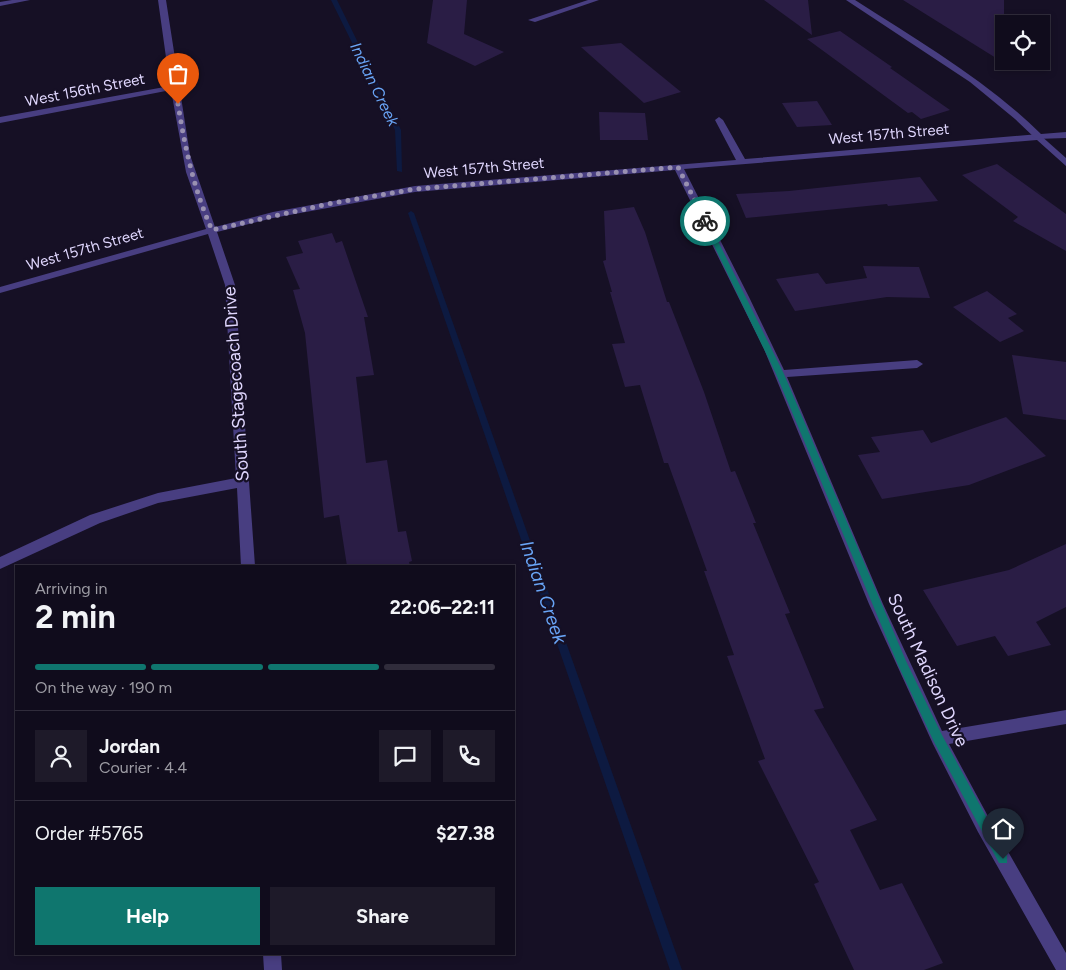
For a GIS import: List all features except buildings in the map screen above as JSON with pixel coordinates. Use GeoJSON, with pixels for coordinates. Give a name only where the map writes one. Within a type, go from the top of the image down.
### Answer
{"type":"FeatureCollection","features":[{"type":"Feature","properties":{"kind":"street"},"geometry":{"type":"LineString","coordinates":[[0,4],[26,0]]}},
{"type":"Feature","properties":{"kind":"street","name":"South Stagecoach Drive"},"geometry":{"type":"LineString","coordinates":[[162,0],[186,155],[202,208],[220,249],[230,285],[248,565]]}},
{"type":"Feature","properties":{"kind":"street"},"geometry":{"type":"LineString","coordinates":[[532,20],[596,0]]}},
{"type":"Feature","properties":{"kind":"street"},"geometry":{"type":"LineString","coordinates":[[850,0],[986,90],[1023,120],[1066,163]]}},
{"type":"Feature","properties":{"kind":"street","name":"West 156th Street"},"geometry":{"type":"LineString","coordinates":[[0,120],[176,88]]}},
{"type":"Feature","properties":{"kind":"street"},"geometry":{"type":"LineString","coordinates":[[719,120],[742,162]]}},
{"type":"Feature","properties":{"kind":"street","name":"West 157th Street"},"geometry":{"type":"LineString","coordinates":[[0,290],[212,230],[328,204],[415,189],[1066,135]]}},
{"type":"Feature","properties":{"kind":"street","name":"South Madison Drive"},"geometry":{"type":"LineString","coordinates":[[678,167],[744,296],[780,374],[902,662],[938,739],[1066,970]]}},
{"type":"Feature","properties":{"kind":"street"},"geometry":{"type":"LineString","coordinates":[[780,374],[917,364]]}},
{"type":"Feature","properties":{"kind":"street"},"geometry":{"type":"LineString","coordinates":[[0,563],[95,519],[158,498],[243,482]]}},
{"type":"Feature","properties":{"kind":"street"},"geometry":{"type":"LineString","coordinates":[[938,739],[1066,717]]}},
{"type":"Feature","properties":{"kind":"street"},"geometry":{"type":"LineString","coordinates":[[272,955],[272,970]]}},
{"type":"Feature","properties":{"kind":"waterway","name":"Indian Creek"},"geometry":{"type":"LineString","coordinates":[[334,0],[398,130],[400,171]]}},
{"type":"Feature","properties":{"kind":"waterway","name":"Indian Creek"},"geometry":{"type":"LineString","coordinates":[[411,213],[676,970]]}},
{"type":"Feature","properties":{"kind":"way so far"},"geometry":{"type":"LineString","coordinates":[[178,104],[186,155],[202,208],[212,230],[273,215],[415,189],[678,167],[705,221]]}},
{"type":"Feature","properties":{"kind":"route"},"geometry":{"type":"LineString","coordinates":[[705,221],[744,296],[780,374],[902,662],[938,739],[1003,859]]}}]}
